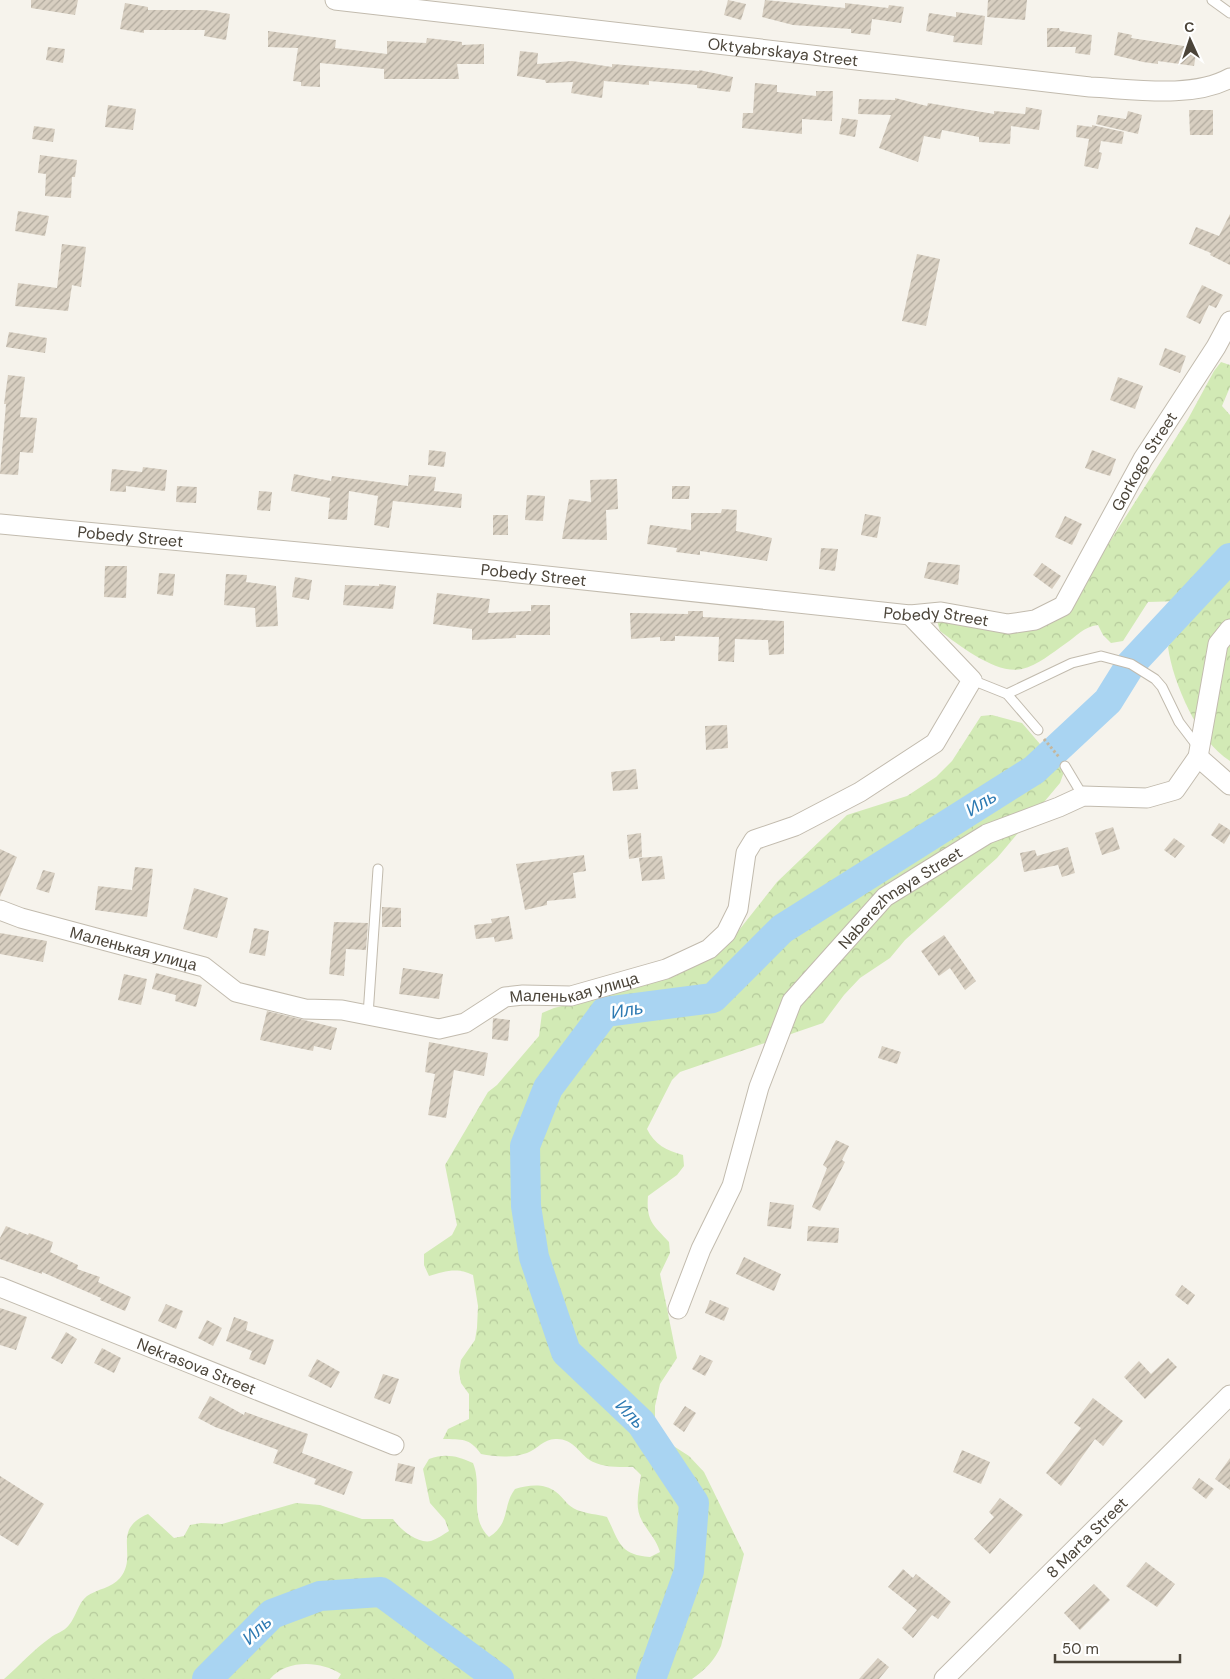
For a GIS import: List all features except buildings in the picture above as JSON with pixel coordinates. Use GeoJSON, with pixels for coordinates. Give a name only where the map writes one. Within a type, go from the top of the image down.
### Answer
{"type":"FeatureCollection","features":[{"type":"Feature","properties":{"kind":"street","name":"Oktyabrskaya Street"},"geometry":{"type":"LineString","coordinates":[[335,0],[1090,87],[1160,90],[1202,88],[1230,78]]}},
{"type":"Feature","properties":{"kind":"street","name":"Gorkogo Street"},"geometry":{"type":"LineString","coordinates":[[1063,606],[1143,459],[1216,347],[1230,321]]}},
{"type":"Feature","properties":{"kind":"street","name":"Pobedy Street"},"geometry":{"type":"LineString","coordinates":[[0,524],[481,569],[910,615],[941,612],[1008,624],[1035,620],[1063,606]]}},
{"type":"Feature","properties":{"kind":"street"},"geometry":{"type":"LineString","coordinates":[[910,615],[972,680]]}},
{"type":"Feature","properties":{"kind":"street","name":"Naberezhnaya Street"},"geometry":{"type":"LineString","coordinates":[[678,1309],[701,1249],[732,1186],[759,1087],[792,1001],[885,897],[987,834],[1083,796],[1148,798],[1175,790],[1198,752],[1218,644],[1230,629]]}},
{"type":"Feature","properties":{"kind":"street","name":"Маленькая улица"},"geometry":{"type":"LineString","coordinates":[[0,910],[21,918],[204,967],[236,992],[305,1009],[342,1010],[439,1028],[465,1023],[504,997],[524,995],[571,996],[666,969],[709,949],[726,933],[738,908],[746,853],[754,840],[796,826],[860,792],[935,743],[972,680]]}},
{"type":"Feature","properties":{"kind":"street"},"geometry":{"type":"LineString","coordinates":[[1198,752],[1230,785]]}},
{"type":"Feature","properties":{"kind":"street","name":"Nekrasova Street"},"geometry":{"type":"LineString","coordinates":[[0,1287],[394,1445]]}},
{"type":"Feature","properties":{"kind":"street","name":"8 Marta Street"},"geometry":{"type":"LineString","coordinates":[[944,1679],[1230,1395]]}},
{"type":"Feature","properties":{"kind":"lane"},"geometry":{"type":"LineString","coordinates":[[1212,0],[1230,13]]}},
{"type":"Feature","properties":{"kind":"lane"},"geometry":{"type":"LineString","coordinates":[[1007,694],[1058,669],[1101,656],[1131,664],[1155,678],[1162,687],[1176,716],[1198,752]]}},
{"type":"Feature","properties":{"kind":"lane"},"geometry":{"type":"LineString","coordinates":[[972,680],[1007,694],[1038,730]]}},
{"type":"Feature","properties":{"kind":"lane"},"geometry":{"type":"LineString","coordinates":[[1065,766],[1083,796]]}},
{"type":"Feature","properties":{"kind":"lane"},"geometry":{"type":"LineString","coordinates":[[368,1015],[378,869]]}},
{"type":"Feature","properties":{"kind":"path"},"geometry":{"type":"LineString","coordinates":[[1038,730],[1065,766]]}},
{"type":"Feature","properties":{"kind":"green space"},"geometry":{"type":"Polygon","coordinates":[[[1221,362],[1230,365],[1230,387],[1222,406],[1230,415],[1230,761],[1218,752],[1198,726],[1181,694],[1175,677],[1168,647],[1185,623],[1191,608],[1181,601],[1148,602],[1123,641],[1111,643],[1103,635],[1098,625],[1093,626],[1080,632],[1039,662],[1022,669],[1012,670],[990,664],[979,658],[940,631],[937,621],[1033,624],[1061,618],[1188,419],[1214,371],[1221,362]]]}},
{"type":"Feature","properties":{"kind":"green space"},"geometry":{"type":"Polygon","coordinates":[[[992,715],[1022,723],[1064,772],[1060,783],[997,858],[905,940],[890,958],[860,978],[844,995],[823,1023],[680,1072],[672,1080],[647,1129],[653,1139],[662,1146],[683,1155],[684,1166],[677,1175],[648,1196],[648,1211],[652,1222],[669,1242],[670,1253],[660,1274],[677,1358],[660,1384],[655,1406],[655,1427],[661,1438],[689,1456],[704,1472],[744,1554],[721,1646],[716,1656],[705,1668],[692,1679],[338,1679],[341,1674],[324,1666],[304,1664],[285,1668],[270,1679],[4,1679],[44,1642],[67,1627],[81,1602],[87,1596],[113,1584],[120,1578],[127,1561],[127,1535],[130,1528],[137,1520],[148,1514],[174,1538],[184,1536],[190,1525],[201,1523],[222,1524],[296,1503],[320,1505],[362,1519],[393,1519],[404,1531],[415,1538],[431,1541],[449,1531],[445,1520],[430,1503],[423,1469],[429,1459],[435,1457],[451,1456],[473,1463],[477,1482],[477,1511],[483,1529],[489,1537],[501,1526],[511,1495],[515,1489],[541,1486],[556,1492],[577,1510],[607,1517],[618,1540],[626,1550],[640,1556],[650,1557],[660,1552],[642,1521],[638,1510],[641,1475],[633,1467],[598,1464],[588,1459],[571,1443],[562,1440],[548,1440],[527,1453],[516,1456],[492,1456],[481,1454],[473,1445],[465,1440],[443,1439],[448,1429],[469,1419],[469,1394],[461,1383],[459,1372],[461,1360],[475,1340],[478,1306],[473,1275],[456,1270],[429,1276],[424,1265],[424,1254],[452,1235],[457,1225],[445,1165],[488,1092],[497,1085],[539,1036],[542,1013],[554,1008],[635,988],[724,949],[777,882],[847,815],[907,796],[936,777],[952,761],[981,716],[992,715]]]}},
{"type":"Feature","properties":{"kind":"waterway","name":"Иль"},"geometry":{"type":"LineString","coordinates":[[651,1679],[689,1571],[694,1503],[641,1423],[566,1352],[534,1257],[526,1206],[525,1146],[548,1088],[605,1012],[713,998],[782,929],[1034,770],[1108,701],[1131,664],[1230,558]]}},
{"type":"Feature","properties":{"kind":"waterway","name":"Иль"},"geometry":{"type":"LineString","coordinates":[[207,1679],[272,1614],[320,1596],[381,1592],[499,1679]]}}]}
